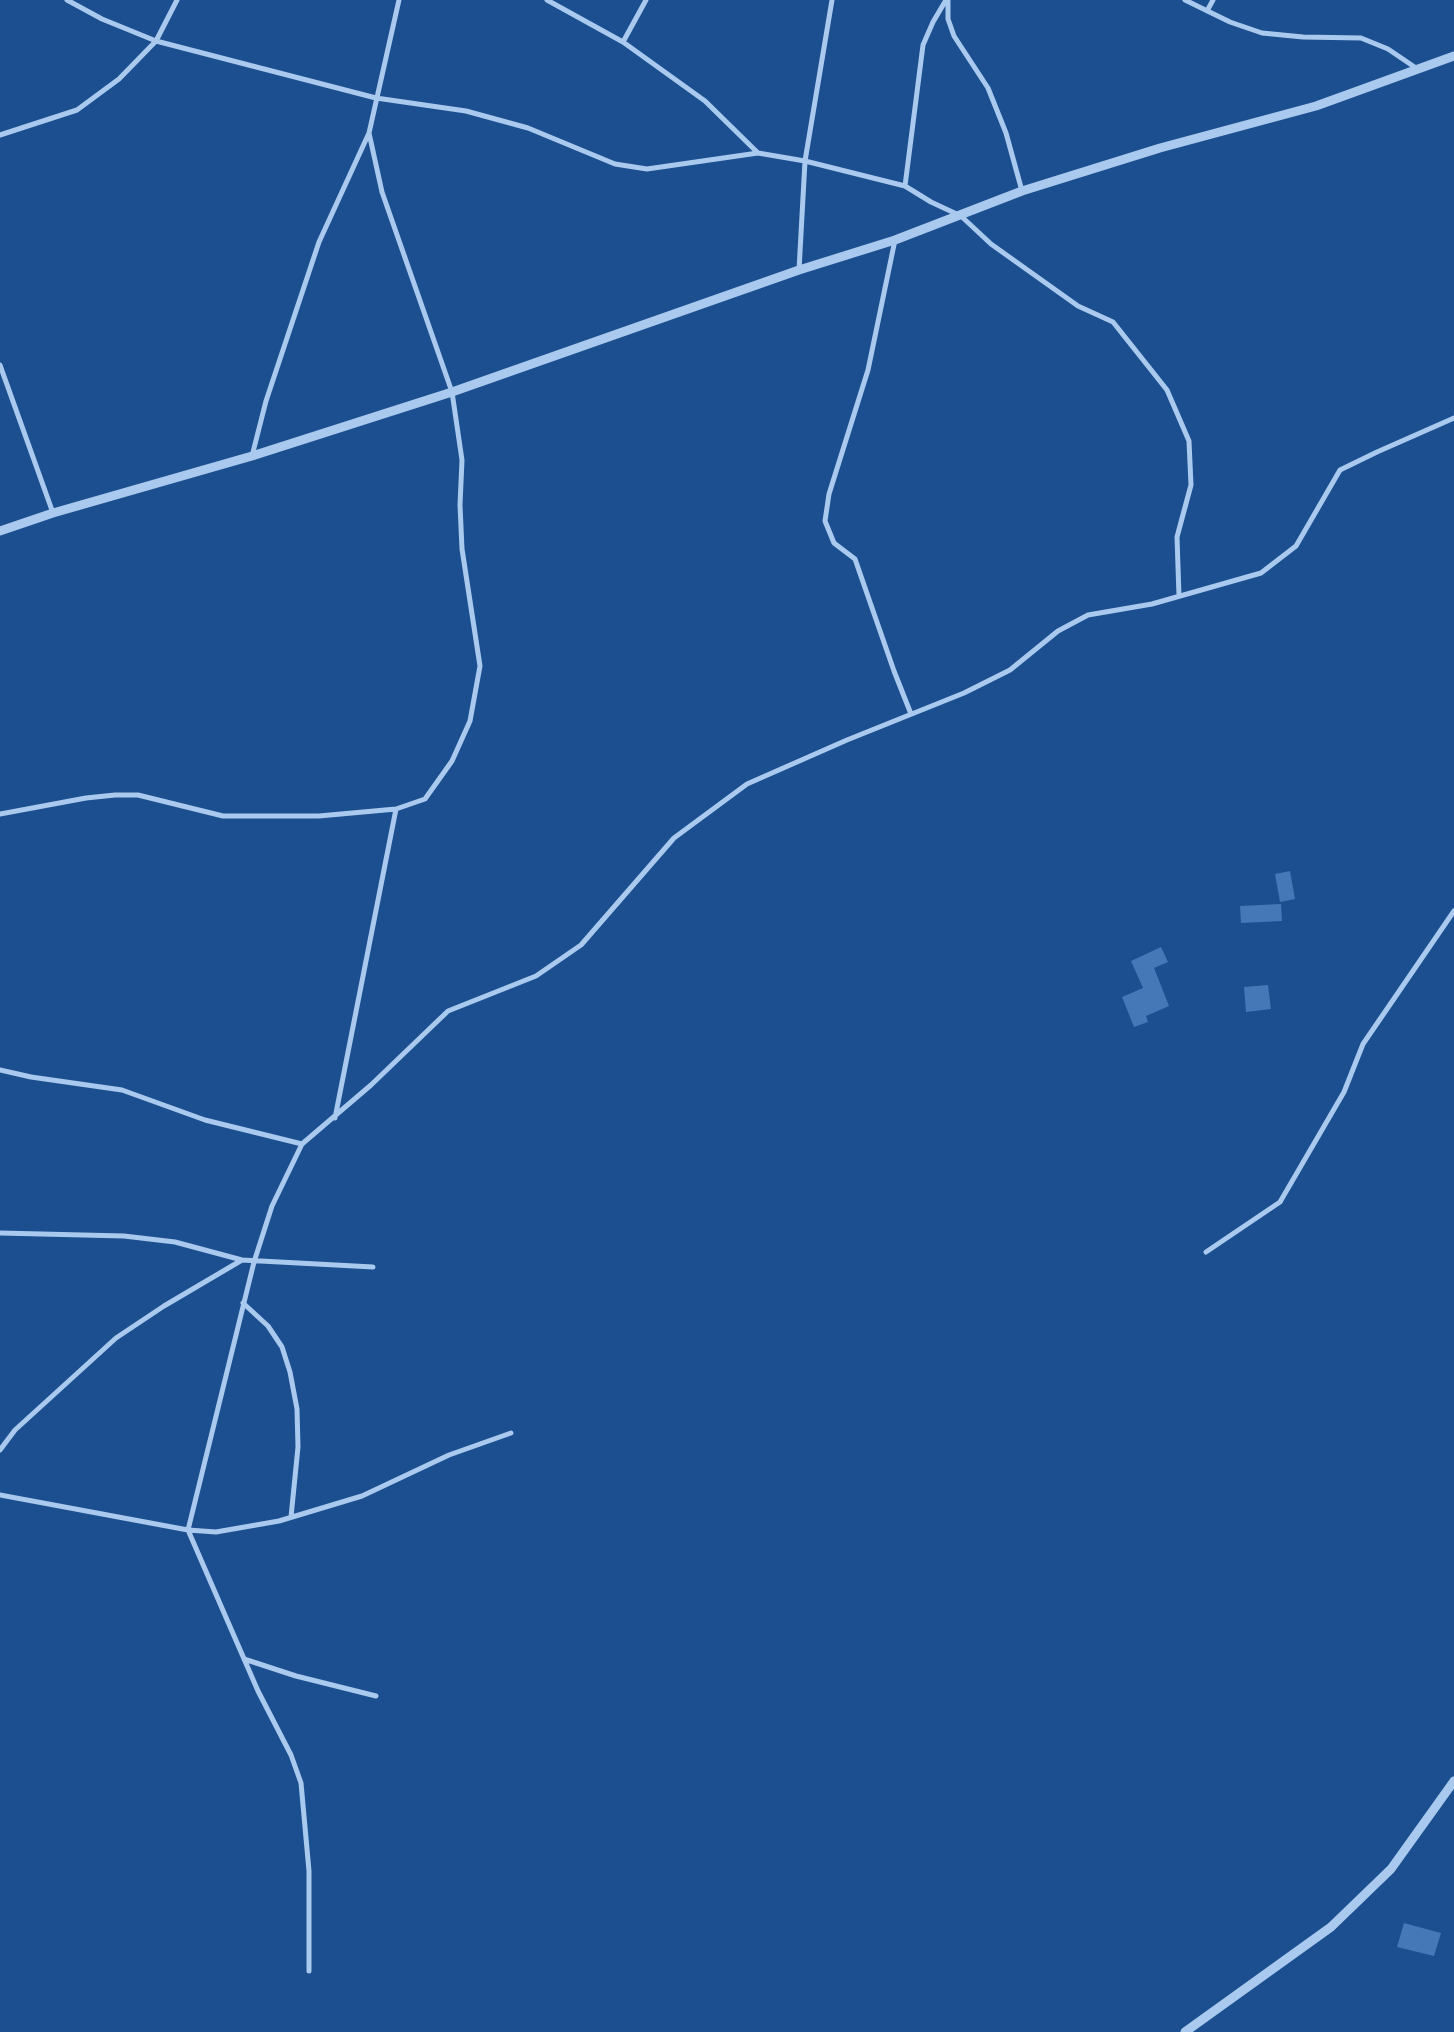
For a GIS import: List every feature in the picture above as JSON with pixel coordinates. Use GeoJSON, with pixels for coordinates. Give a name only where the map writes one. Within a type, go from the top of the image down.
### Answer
{"type":"FeatureCollection","features":[{"type":"Feature","properties":{"kind":"street"},"geometry":{"type":"LineString","coordinates":[[67,0],[102,18],[156,41],[376,98],[466,111],[528,128],[616,164],[647,169],[758,153],[805,161],[905,186],[931,202],[961,216],[991,244],[1078,306],[1113,322],[1167,390],[1189,441],[1191,485],[1177,537],[1180,596]]}},
{"type":"Feature","properties":{"kind":"street"},"geometry":{"type":"LineString","coordinates":[[0,135],[76,110],[119,79],[156,41],[177,0]]}},
{"type":"Feature","properties":{"kind":"street"},"geometry":{"type":"LineString","coordinates":[[252,456],[266,401],[319,242],[369,133],[399,0]]}},
{"type":"Feature","properties":{"kind":"street"},"geometry":{"type":"LineString","coordinates":[[547,0],[623,42],[705,101],[758,153]]}},
{"type":"Feature","properties":{"kind":"street"},"geometry":{"type":"LineString","coordinates":[[623,42],[646,0]]}},
{"type":"Feature","properties":{"kind":"street"},"geometry":{"type":"LineString","coordinates":[[799,270],[805,161],[832,0]]}},
{"type":"Feature","properties":{"kind":"street"},"geometry":{"type":"LineString","coordinates":[[905,186],[923,45],[947,0]]}},
{"type":"Feature","properties":{"kind":"street"},"geometry":{"type":"LineString","coordinates":[[947,0],[948,19],[954,36],[988,88],[1006,133],[1022,191]]}},
{"type":"Feature","properties":{"kind":"street"},"geometry":{"type":"LineString","coordinates":[[1185,0],[1230,22],[1262,33],[1303,37],[1361,38],[1388,49],[1416,68]]}},
{"type":"Feature","properties":{"kind":"street"},"geometry":{"type":"LineString","coordinates":[[1207,11],[1213,0]]}},
{"type":"Feature","properties":{"kind":"street"},"geometry":{"type":"LineString","coordinates":[[0,531],[53,513],[252,456],[452,392],[799,270],[895,240],[1022,191],[1160,148],[1316,106],[1416,68],[1454,56]]}},
{"type":"Feature","properties":{"kind":"street"},"geometry":{"type":"LineString","coordinates":[[0,814],[86,798],[115,795],[138,795],[223,816],[319,816],[396,809],[425,799],[452,761],[470,721],[480,666],[462,549],[460,505],[462,460],[452,392],[382,192],[369,133]]}},
{"type":"Feature","properties":{"kind":"street"},"geometry":{"type":"LineString","coordinates":[[895,240],[868,370],[829,494],[825,521],[834,543],[855,559],[911,714]]}},
{"type":"Feature","properties":{"kind":"street"},"geometry":{"type":"LineString","coordinates":[[0,365],[53,513]]}},
{"type":"Feature","properties":{"kind":"street"},"geometry":{"type":"LineString","coordinates":[[309,1971],[309,1871],[301,1783],[291,1755],[258,1691],[188,1530],[254,1262],[272,1206],[302,1144],[335,1118],[448,1011],[536,976],[581,945],[674,838],[747,784],[964,692],[1010,670],[1058,631],[1088,615],[1152,604],[1261,573],[1296,546],[1340,470],[1454,418]]}},
{"type":"Feature","properties":{"kind":"street"},"geometry":{"type":"LineString","coordinates":[[335,1118],[396,809]]}},
{"type":"Feature","properties":{"kind":"street"},"geometry":{"type":"LineString","coordinates":[[1206,1252],[1280,1202],[1344,1092],[1363,1044],[1454,911]]}},
{"type":"Feature","properties":{"kind":"street"},"geometry":{"type":"LineString","coordinates":[[0,1070],[31,1077],[122,1090],[205,1120],[302,1144]]}},
{"type":"Feature","properties":{"kind":"street"},"geometry":{"type":"LineString","coordinates":[[0,1233],[124,1236],[175,1242],[254,1262],[324,1263],[373,1267]]}},
{"type":"Feature","properties":{"kind":"street"},"geometry":{"type":"LineString","coordinates":[[0,1450],[15,1430],[116,1338],[164,1306],[242,1260]]}},
{"type":"Feature","properties":{"kind":"street"},"geometry":{"type":"LineString","coordinates":[[243,1303],[268,1326],[282,1347],[290,1372],[297,1409],[298,1448],[291,1517]]}},
{"type":"Feature","properties":{"kind":"street"},"geometry":{"type":"LineString","coordinates":[[0,1496],[188,1530],[216,1532],[246,1528],[291,1517],[362,1496],[449,1455],[511,1433]]}},
{"type":"Feature","properties":{"kind":"street"},"geometry":{"type":"LineString","coordinates":[[244,1659],[296,1676],[376,1696]]}},
{"type":"Feature","properties":{"kind":"street"},"geometry":{"type":"LineString","coordinates":[[1185,2032],[1331,1927],[1391,1869],[1454,1781]]}},
{"type":"Feature","properties":{"kind":"building"},"geometry":{"type":"Polygon","coordinates":[[[1290,871],[1295,899],[1280,902],[1275,874],[1290,871]]]}},
{"type":"Feature","properties":{"kind":"building"},"geometry":{"type":"Polygon","coordinates":[[[1281,904],[1282,921],[1241,923],[1240,906],[1281,904]]]}},
{"type":"Feature","properties":{"kind":"building"},"geometry":{"type":"Polygon","coordinates":[[[1161,947],[1168,962],[1154,968],[1169,1006],[1146,1016],[1148,1022],[1134,1027],[1122,997],[1143,988],[1131,961],[1161,947]]]}},
{"type":"Feature","properties":{"kind":"building"},"geometry":{"type":"Polygon","coordinates":[[[1268,985],[1271,1009],[1246,1012],[1244,987],[1268,985]]]}},
{"type":"Feature","properties":{"kind":"building"},"geometry":{"type":"Polygon","coordinates":[[[1404,1923],[1441,1933],[1434,1956],[1397,1947],[1404,1923]]]}}]}
